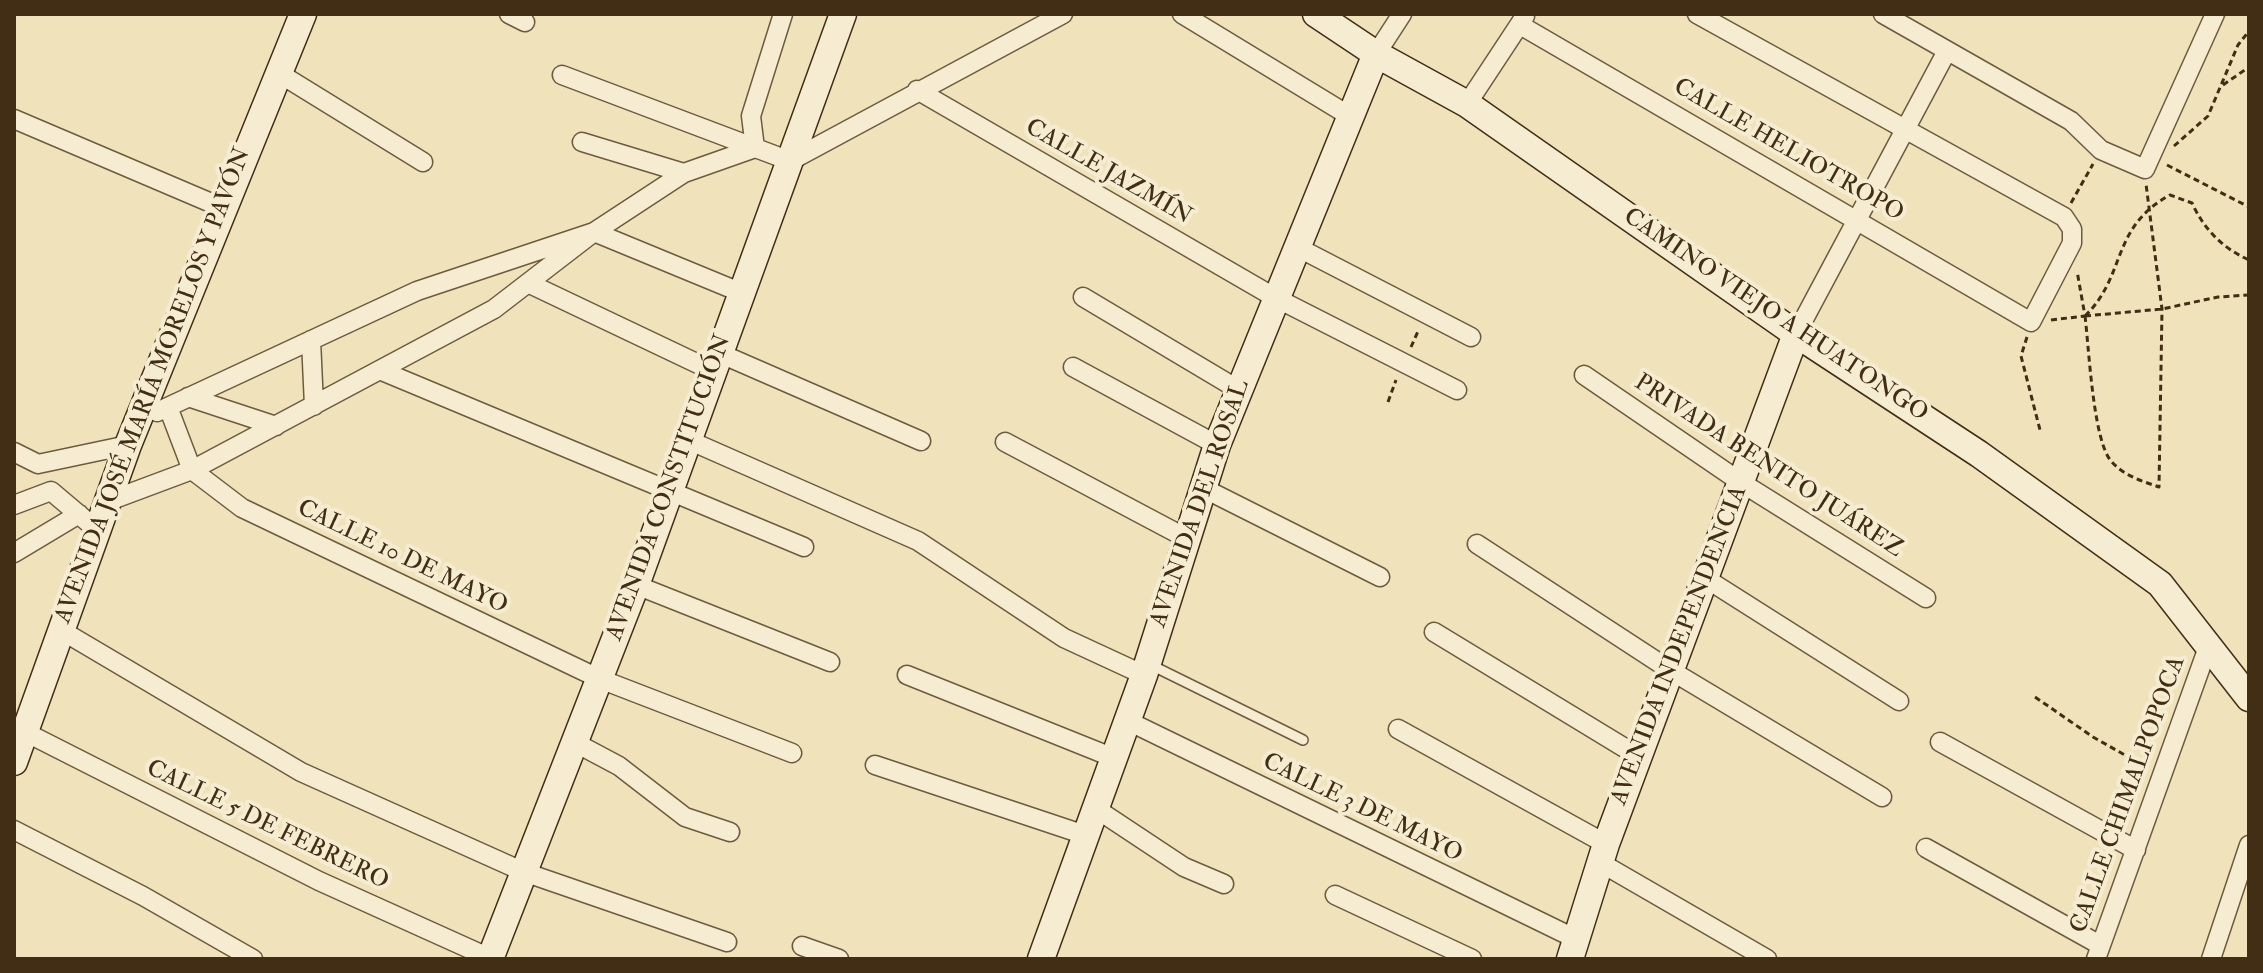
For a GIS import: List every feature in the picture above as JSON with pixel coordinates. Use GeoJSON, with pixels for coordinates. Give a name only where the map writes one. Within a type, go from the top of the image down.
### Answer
{"type":"FeatureCollection","features":[{"type":"Feature","properties":{"kind":"main road","name":"AVENIDA JOSÉ MARÍA MORELOS Y PAVÓN"},"geometry":{"type":"LineString","coordinates":[[14,762],[59,629],[88,522],[109,501],[128,445],[303,14]]}},
{"type":"Feature","properties":{"kind":"main road","name":"AVENIDA CONSTITUCIÓN"},"geometry":{"type":"LineString","coordinates":[[490,959],[572,741],[636,585],[686,439],[843,14]]}},
{"type":"Feature","properties":{"kind":"main road","name":"CAMINO VIEJO A HUATONGO"},"geometry":{"type":"LineString","coordinates":[[1316,14],[1376,54],[1467,104],[1796,334],[1979,454],[2160,584],[2249,698]]}},
{"type":"Feature","properties":{"kind":"main road","name":"AVENIDA DEL ROSAL"},"geometry":{"type":"LineString","coordinates":[[1041,959],[1146,669],[1217,445],[1348,115],[1376,54]]}},
{"type":"Feature","properties":{"kind":"main road","name":"AVENIDA INDEPENDENCIA"},"geometry":{"type":"LineString","coordinates":[[1572,954],[1638,756],[1796,334]]}},
{"type":"Feature","properties":{"kind":"street"},"geometry":{"type":"LineString","coordinates":[[755,148],[751,116],[783,14]]}},
{"type":"Feature","properties":{"kind":"street"},"geometry":{"type":"LineString","coordinates":[[562,75],[790,161],[1063,14]]}},
{"type":"Feature","properties":{"kind":"street"},"geometry":{"type":"LineString","coordinates":[[1182,14],[1348,115]]}},
{"type":"Feature","properties":{"kind":"street"},"geometry":{"type":"LineString","coordinates":[[1376,54],[1402,14]]}},
{"type":"Feature","properties":{"kind":"street"},"geometry":{"type":"LineString","coordinates":[[1697,14],[2064,217],[2072,229],[2072,243],[2031,322]]}},
{"type":"Feature","properties":{"kind":"street"},"geometry":{"type":"LineString","coordinates":[[1883,14],[2071,121],[2101,150],[2150,165],[2215,14]]}},
{"type":"Feature","properties":{"kind":"street"},"geometry":{"type":"LineString","coordinates":[[1467,104],[1523,19]]}},
{"type":"Feature","properties":{"kind":"street","name":"CALLE HELIOTROPO"},"geometry":{"type":"LineString","coordinates":[[1523,19],[2031,322]]}},
{"type":"Feature","properties":{"kind":"street"},"geometry":{"type":"LineString","coordinates":[[1796,334],[1947,51]]}},
{"type":"Feature","properties":{"kind":"street"},"geometry":{"type":"LineString","coordinates":[[277,72],[423,162]]}},
{"type":"Feature","properties":{"kind":"street","name":"CALLE JAZMÍN"},"geometry":{"type":"LineString","coordinates":[[917,90],[1274,297],[1457,390]]}},
{"type":"Feature","properties":{"kind":"street"},"geometry":{"type":"LineString","coordinates":[[14,119],[223,208]]}},
{"type":"Feature","properties":{"kind":"street"},"geometry":{"type":"LineString","coordinates":[[582,142],[684,173]]}},
{"type":"Feature","properties":{"kind":"street"},"geometry":{"type":"LineString","coordinates":[[109,501],[192,470],[382,371],[494,309],[594,232],[684,173],[755,148]]}},
{"type":"Feature","properties":{"kind":"street"},"geometry":{"type":"LineString","coordinates":[[139,421],[417,291],[594,232],[742,293]]}},
{"type":"Feature","properties":{"kind":"street"},"geometry":{"type":"LineString","coordinates":[[1295,246],[1471,337]]}},
{"type":"Feature","properties":{"kind":"street"},"geometry":{"type":"LineString","coordinates":[[530,284],[716,362],[921,441]]}},
{"type":"Feature","properties":{"kind":"street"},"geometry":{"type":"LineString","coordinates":[[1083,297],[1239,390]]}},
{"type":"Feature","properties":{"kind":"street"},"geometry":{"type":"LineString","coordinates":[[311,340],[314,406]]}},
{"type":"Feature","properties":{"kind":"street"},"geometry":{"type":"LineString","coordinates":[[1073,367],[1217,445]]}},
{"type":"Feature","properties":{"kind":"street"},"geometry":{"type":"LineString","coordinates":[[382,371],[668,493],[804,547]]}},
{"type":"Feature","properties":{"kind":"street","name":"PRIVADA BENITO JUÁREZ"},"geometry":{"type":"LineString","coordinates":[[1584,375],[1742,483],[1926,598]]}},
{"type":"Feature","properties":{"kind":"street"},"geometry":{"type":"LineString","coordinates":[[188,397],[276,426]]}},
{"type":"Feature","properties":{"kind":"street"},"geometry":{"type":"LineString","coordinates":[[168,407],[192,470]]}},
{"type":"Feature","properties":{"kind":"street"},"geometry":{"type":"LineString","coordinates":[[686,439],[918,541],[1064,638],[1146,669]]}},
{"type":"Feature","properties":{"kind":"street"},"geometry":{"type":"LineString","coordinates":[[1005,442],[1188,539]]}},
{"type":"Feature","properties":{"kind":"street"},"geometry":{"type":"LineString","coordinates":[[38,464],[128,445]]}},
{"type":"Feature","properties":{"kind":"street"},"geometry":{"type":"LineString","coordinates":[[14,452],[38,464],[51,491],[88,522],[14,553]]}},
{"type":"Feature","properties":{"kind":"street","name":"CALLE 10 DE MAYO"},"geometry":{"type":"LineString","coordinates":[[192,470],[242,508],[600,679],[792,753]]}},
{"type":"Feature","properties":{"kind":"street"},"geometry":{"type":"LineString","coordinates":[[1203,488],[1380,577]]}},
{"type":"Feature","properties":{"kind":"street"},"geometry":{"type":"LineString","coordinates":[[14,505],[51,491]]}},
{"type":"Feature","properties":{"kind":"street"},"geometry":{"type":"LineString","coordinates":[[1477,544],[1670,670],[1882,797]]}},
{"type":"Feature","properties":{"kind":"street"},"geometry":{"type":"LineString","coordinates":[[1705,578],[1899,701]]}},
{"type":"Feature","properties":{"kind":"street"},"geometry":{"type":"LineString","coordinates":[[636,585],[830,662]]}},
{"type":"Feature","properties":{"kind":"street"},"geometry":{"type":"LineString","coordinates":[[59,629],[301,772],[524,872],[727,942]]}},
{"type":"Feature","properties":{"kind":"street"},"geometry":{"type":"LineString","coordinates":[[1434,632],[1638,756]]}},
{"type":"Feature","properties":{"kind":"street","name":"CALLE CHIMALPOPOCA"},"geometry":{"type":"LineString","coordinates":[[2098,952],[2208,647]]}},
{"type":"Feature","properties":{"kind":"street"},"geometry":{"type":"LineString","coordinates":[[907,675],[1114,758]]}},
{"type":"Feature","properties":{"kind":"street","name":"CALLE 3 DE MAYO"},"geometry":{"type":"LineString","coordinates":[[1128,721],[1572,954]]}},
{"type":"Feature","properties":{"kind":"street"},"geometry":{"type":"LineString","coordinates":[[1398,729],[1604,853],[1767,959]]}},
{"type":"Feature","properties":{"kind":"street","name":"CALLE 5 DE FEBRERO"},"geometry":{"type":"LineString","coordinates":[[25,732],[319,881],[490,959]]}},
{"type":"Feature","properties":{"kind":"street"},"geometry":{"type":"LineString","coordinates":[[572,741],[619,766],[685,817],[730,832]]}},
{"type":"Feature","properties":{"kind":"street"},"geometry":{"type":"LineString","coordinates":[[1940,742],[2136,850]]}},
{"type":"Feature","properties":{"kind":"street"},"geometry":{"type":"LineString","coordinates":[[875,765],[1085,835]]}},
{"type":"Feature","properties":{"kind":"street"},"geometry":{"type":"LineString","coordinates":[[1095,808],[1184,867],[1224,884]]}},
{"type":"Feature","properties":{"kind":"street"},"geometry":{"type":"LineString","coordinates":[[14,830],[143,896],[253,959]]}},
{"type":"Feature","properties":{"kind":"street"},"geometry":{"type":"LineString","coordinates":[[2211,959],[2249,845]]}},
{"type":"Feature","properties":{"kind":"street"},"geometry":{"type":"LineString","coordinates":[[1926,848],[2098,952]]}},
{"type":"Feature","properties":{"kind":"street"},"geometry":{"type":"LineString","coordinates":[[1335,895],[1472,959]]}},
{"type":"Feature","properties":{"kind":"street"},"geometry":{"type":"LineString","coordinates":[[802,946],[839,959]]}},
{"type":"Feature","properties":{"kind":"lane"},"geometry":{"type":"LineString","coordinates":[[1146,669],[1303,740]]}},
{"type":"Feature","properties":{"kind":"path"},"geometry":{"type":"LineString","coordinates":[[2072,243],[2100,436],[2110,460],[2130,477],[2159,487],[2162,309],[2148,207],[2150,165],[2208,116],[2238,45],[2249,31]]}},
{"type":"Feature","properties":{"kind":"path"},"geometry":{"type":"LineString","coordinates":[[2223,85],[2249,67]]}},
{"type":"Feature","properties":{"kind":"path"},"geometry":{"type":"LineString","coordinates":[[2064,217],[2101,150]]}},
{"type":"Feature","properties":{"kind":"path"},"geometry":{"type":"LineString","coordinates":[[2150,165],[2249,207]]}},
{"type":"Feature","properties":{"kind":"path"},"geometry":{"type":"LineString","coordinates":[[2085,316],[2101,300],[2129,231],[2148,207],[2170,195],[2192,203],[2201,223],[2229,252],[2249,260]]}},
{"type":"Feature","properties":{"kind":"path"},"geometry":{"type":"LineString","coordinates":[[2040,430],[2021,356],[2031,322],[2162,309],[2218,297],[2249,295]]}},
{"type":"Feature","properties":{"kind":"path"},"geometry":{"type":"LineString","coordinates":[[2035,697],[2093,737],[2160,775]]}}]}
